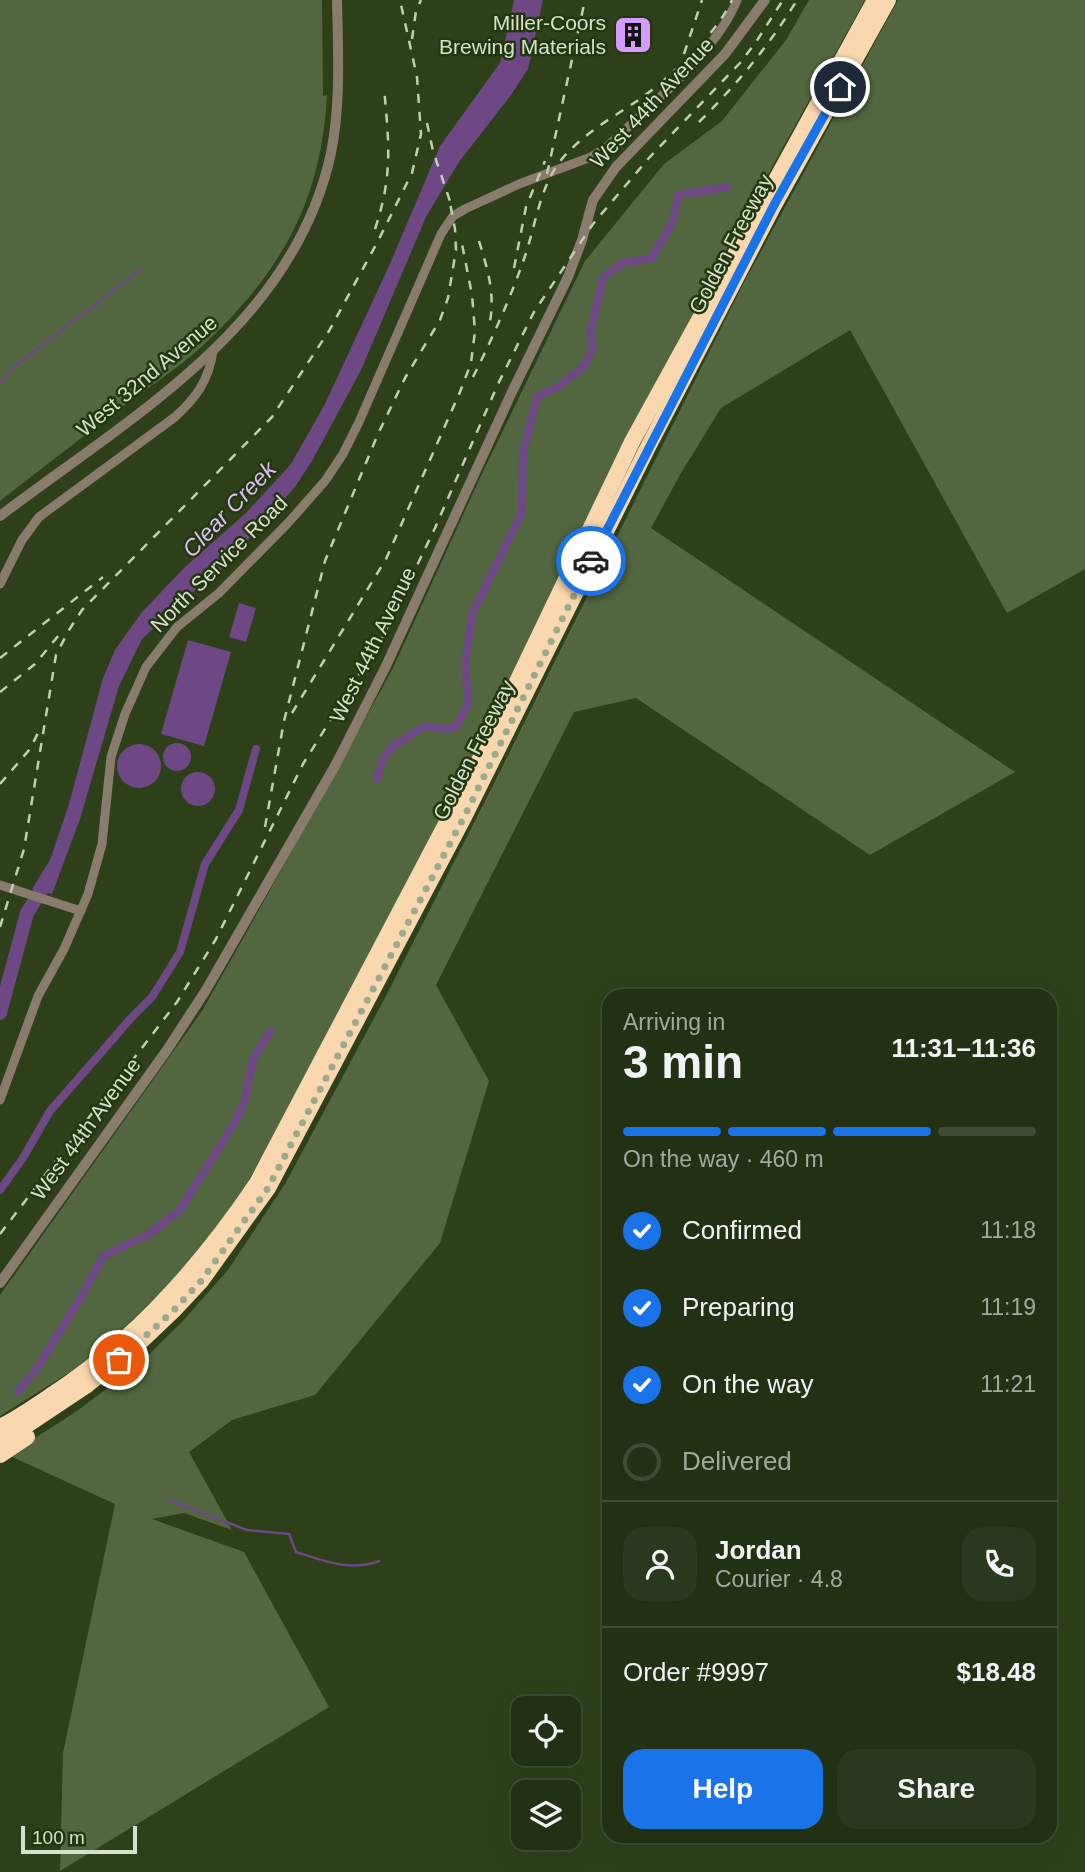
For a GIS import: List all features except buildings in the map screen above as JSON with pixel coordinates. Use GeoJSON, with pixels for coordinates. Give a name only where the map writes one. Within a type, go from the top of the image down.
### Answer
{"type":"FeatureCollection","features":[{"type":"Feature","properties":{"kind":"highway","name":"Golden Freeway"},"geometry":{"type":"LineString","coordinates":[[0,1427],[77,1379],[149,1317],[190,1275],[257,1183],[477,765],[634,440],[875,0]]}},
{"type":"Feature","properties":{"kind":"highway","name":"Golden Freeway"},"geometry":{"type":"LineString","coordinates":[[0,1441],[87,1385],[134,1348],[201,1281],[268,1188],[458,829],[668,409],[774,205],[888,0]]}},
{"type":"Feature","properties":{"kind":"highway"},"geometry":{"type":"LineString","coordinates":[[0,1455],[75,1402],[134,1348]]}},
{"type":"Feature","properties":{"kind":"street","name":"West 32nd Avenue"},"geometry":{"type":"LineString","coordinates":[[0,516],[142,411],[213,351],[277,280],[318,198],[331,150],[337,112],[337,0]]}},
{"type":"Feature","properties":{"kind":"street","name":"North Service Road"},"geometry":{"type":"LineString","coordinates":[[0,1100],[38,996],[81,911],[102,844],[111,757],[125,714],[146,667],[177,627],[228,584],[325,481],[343,454],[359,422],[445,226],[453,216],[484,199],[572,165],[608,146],[703,51],[725,23],[737,0]]}},
{"type":"Feature","properties":{"kind":"street","name":"West 44th Avenue"},"geometry":{"type":"LineString","coordinates":[[0,1283],[212,982],[336,764],[385,668],[568,277],[593,200],[600,187],[615,167],[725,54],[765,0]]}},
{"type":"Feature","properties":{"kind":"street"},"geometry":{"type":"LineString","coordinates":[[0,584],[22,540],[39,517],[175,416],[195,398],[211,367],[213,351]]}},
{"type":"Feature","properties":{"kind":"street"},"geometry":{"type":"LineString","coordinates":[[0,886],[81,911]]}},
{"type":"Feature","properties":{"kind":"green space"},"geometry":{"type":"Polygon","coordinates":[[[0,0],[322,0],[323,96],[327,95],[316,171],[305,204],[291,235],[252,294],[199,349],[169,374],[0,501],[0,0]]]}},
{"type":"Feature","properties":{"kind":"green space"},"geometry":{"type":"Polygon","coordinates":[[[809,0],[865,0],[726,250],[640,418],[507,693],[292,1104],[247,1183],[213,1233],[175,1279],[127,1325],[78,1367],[0,1416],[0,1295],[202,1011],[249,928],[392,670],[479,480],[585,261],[664,164],[722,121],[786,40],[809,0]]]}},
{"type":"Feature","properties":{"kind":"green space"},"geometry":{"type":"Polygon","coordinates":[[[898,0],[1085,0],[1085,569],[1007,613],[850,330],[721,408],[651,528],[1015,772],[870,855],[636,698],[574,712],[436,985],[489,1081],[440,1243],[315,1395],[232,1420],[189,1452],[232,1530],[184,1513],[152,1519],[244,1552],[329,1707],[60,1871],[63,1753],[115,1504],[8,1455],[74,1413],[135,1368],[181,1323],[228,1270],[285,1184],[387,994],[742,286],[898,0]]]}},
{"type":"Feature","properties":{"kind":"shaded area","name":"Clear Creek"},"geometry":{"type":"Polygon","coordinates":[[[514,0],[543,0],[528,69],[459,162],[426,217],[361,370],[295,487],[216,575],[189,595],[142,639],[119,686],[80,819],[52,894],[32,889],[50,860],[69,804],[103,678],[115,650],[142,612],[185,567],[246,513],[291,464],[325,404],[389,266],[440,146],[500,63],[514,0]]]}},
{"type":"Feature","properties":{"kind":"shaded area"},"geometry":{"type":"Polygon","coordinates":[[[239,603],[256,608],[246,642],[229,637],[239,603]]]}},
{"type":"Feature","properties":{"kind":"shaded area"},"geometry":{"type":"Polygon","coordinates":[[[188,640],[231,652],[204,746],[161,734],[188,640]]]}},
{"type":"Feature","properties":{"kind":"shaded area"},"geometry":{"type":"Polygon","coordinates":[[[177,743],[187,747],[191,757],[187,767],[177,771],[167,767],[163,757],[167,747],[177,743]]]}},
{"type":"Feature","properties":{"kind":"shaded area"},"geometry":{"type":"Polygon","coordinates":[[[139,744],[154,751],[161,766],[154,781],[139,788],[124,781],[117,766],[124,751],[139,744]]]}},
{"type":"Feature","properties":{"kind":"shaded area"},"geometry":{"type":"Polygon","coordinates":[[[198,772],[210,777],[215,789],[210,801],[198,806],[186,801],[181,789],[186,777],[198,772]]]}},
{"type":"Feature","properties":{"kind":"waterway"},"geometry":{"type":"LineString","coordinates":[[377,779],[383,759],[393,746],[425,726],[447,729],[457,726],[468,703],[465,663],[472,614],[522,512],[523,452],[537,397],[561,385],[584,366],[593,348],[590,334],[603,277],[623,263],[652,258],[673,221],[678,195],[727,187]]}},
{"type":"Feature","properties":{"kind":"waterway"},"geometry":{"type":"LineString","coordinates":[[0,382],[14,367],[141,269]]}},
{"type":"Feature","properties":{"kind":"waterway"},"geometry":{"type":"LineString","coordinates":[[0,1190],[23,1158],[50,1111],[152,997],[180,952],[205,864],[239,810],[256,749]]}},
{"type":"Feature","properties":{"kind":"waterway","name":"Clear Creek"},"geometry":{"type":"LineString","coordinates":[[0,1013],[27,913],[50,876]]}},
{"type":"Feature","properties":{"kind":"waterway"},"geometry":{"type":"LineString","coordinates":[[18,1391],[35,1371],[103,1256],[148,1235],[179,1211],[237,1119],[245,1099],[253,1059],[270,1032]]}},
{"type":"Feature","properties":{"kind":"waterway"},"geometry":{"type":"LineString","coordinates":[[168,1500],[247,1530],[289,1534],[296,1552],[317,1559],[358,1566],[379,1561]]}},
{"type":"Feature","properties":{"kind":"railway"},"geometry":{"type":"LineString","coordinates":[[0,927],[24,849],[56,655],[69,630],[82,610],[272,417],[329,331],[412,173],[421,134],[417,77],[400,0]]}},
{"type":"Feature","properties":{"kind":"railway"},"geometry":{"type":"LineString","coordinates":[[412,39],[416,11],[421,0]]}},
{"type":"Feature","properties":{"kind":"railway"},"geometry":{"type":"LineString","coordinates":[[547,174],[585,0]]}},
{"type":"Feature","properties":{"kind":"railway"},"geometry":{"type":"LineString","coordinates":[[684,54],[702,0]]}},
{"type":"Feature","properties":{"kind":"railway"},"geometry":{"type":"LineString","coordinates":[[473,377],[513,289],[542,198],[558,164],[585,137],[650,92],[677,69],[715,27],[732,0]]}},
{"type":"Feature","properties":{"kind":"railway"},"geometry":{"type":"LineString","coordinates":[[0,1234],[177,1002],[216,939],[303,764],[382,638],[435,528],[498,384],[534,312],[593,224],[648,159],[740,63],[783,0]]}},
{"type":"Feature","properties":{"kind":"railway"},"geometry":{"type":"LineString","coordinates":[[699,122],[752,64],[797,0]]}},
{"type":"Feature","properties":{"kind":"railway"},"geometry":{"type":"LineString","coordinates":[[375,229],[387,175],[384,88]]}},
{"type":"Feature","properties":{"kind":"railway"},"geometry":{"type":"LineString","coordinates":[[427,123],[433,151],[452,207]]}},
{"type":"Feature","properties":{"kind":"railway"},"geometry":{"type":"LineString","coordinates":[[514,268],[526,207],[545,161]]}},
{"type":"Feature","properties":{"kind":"railway"},"geometry":{"type":"LineString","coordinates":[[265,827],[284,721],[325,561],[378,434],[405,378],[440,320],[448,298],[456,250],[449,198]]}},
{"type":"Feature","properties":{"kind":"railway"},"geometry":{"type":"LineString","coordinates":[[479,241],[491,294],[489,326]]}},
{"type":"Feature","properties":{"kind":"railway"},"geometry":{"type":"LineString","coordinates":[[292,713],[386,559],[471,363],[475,331],[472,295],[462,244]]}},
{"type":"Feature","properties":{"kind":"railway"},"geometry":{"type":"LineString","coordinates":[[0,658],[103,577]]}},
{"type":"Feature","properties":{"kind":"railway"},"geometry":{"type":"LineString","coordinates":[[0,692],[35,664],[59,635]]}},
{"type":"Feature","properties":{"kind":"railway"},"geometry":{"type":"LineString","coordinates":[[0,784],[30,749],[38,733]]}},
{"type":"Feature","properties":{"kind":"way so far"},"geometry":{"type":"LineString","coordinates":[[119,1360],[173,1311],[201,1281],[268,1188],[464,817],[591,561]]}},
{"type":"Feature","properties":{"kind":"place","name":"Miller-Coors Brewing Materials"},"geometry":{"type":"Point","coordinates":[633,35]}},
{"type":"Feature","properties":{"kind":"route"},"geometry":{"type":"LineString","coordinates":[[591,561],[774,205],[840,87]]}}]}
